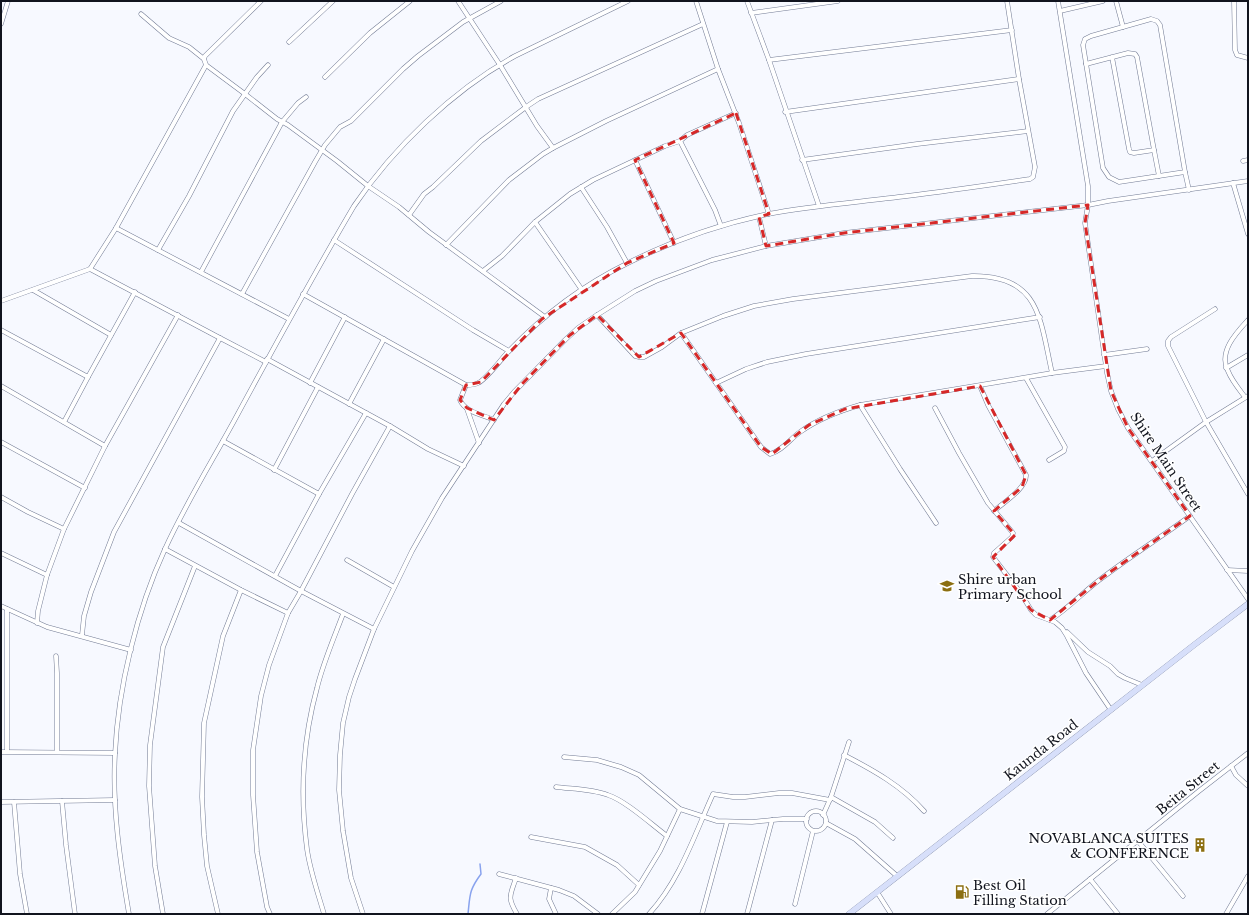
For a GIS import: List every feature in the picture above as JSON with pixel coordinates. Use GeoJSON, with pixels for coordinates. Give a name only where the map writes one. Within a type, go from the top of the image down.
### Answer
{"type":"FeatureCollection","features":[{"type":"Feature","properties":{"kind":"main road","name":"Kaunda Road"},"geometry":{"type":"LineString","coordinates":[[849,914],[1248,604]]}},
{"type":"Feature","properties":{"kind":"street"},"geometry":{"type":"LineString","coordinates":[[1,24],[8,1]]}},
{"type":"Feature","properties":{"kind":"street"},"geometry":{"type":"LineString","coordinates":[[204,60],[205,56],[261,1]]}},
{"type":"Feature","properties":{"kind":"street"},"geometry":{"type":"LineString","coordinates":[[289,42],[333,1]]}},
{"type":"Feature","properties":{"kind":"street"},"geometry":{"type":"LineString","coordinates":[[325,77],[370,33],[410,1]]}},
{"type":"Feature","properties":{"kind":"street"},"geometry":{"type":"LineString","coordinates":[[458,1],[553,148]]}},
{"type":"Feature","properties":{"kind":"street"},"geometry":{"type":"LineString","coordinates":[[242,294],[322,150],[340,127],[351,121],[418,56],[469,18],[501,1]]}},
{"type":"Feature","properties":{"kind":"street"},"geometry":{"type":"LineString","coordinates":[[129,914],[120,858],[115,800],[114,753],[120,703],[131,650],[148,592],[165,549],[289,319],[334,240],[368,186],[404,143],[447,104],[514,56],[628,1]]}},
{"type":"Feature","properties":{"kind":"street"},"geometry":{"type":"LineString","coordinates":[[696,1],[718,69],[736,113],[769,214]]}},
{"type":"Feature","properties":{"kind":"street"},"geometry":{"type":"LineString","coordinates":[[747,1],[769,60],[785,112],[819,206]]}},
{"type":"Feature","properties":{"kind":"street"},"geometry":{"type":"LineString","coordinates":[[751,13],[838,1]]}},
{"type":"Feature","properties":{"kind":"street"},"geometry":{"type":"LineString","coordinates":[[303,294],[466,385],[477,384],[545,317],[582,290],[627,264],[674,243],[721,226],[769,214],[819,206],[908,196],[1030,179],[1033,177],[1035,167],[1018,79],[1007,1]]}},
{"type":"Feature","properties":{"kind":"street","name":"Shire Main Street"},"geometry":{"type":"LineString","coordinates":[[1058,1],[1088,186],[1088,205],[1085,223],[1104,355],[1111,391],[1128,428],[1248,598]]}},
{"type":"Feature","properties":{"kind":"street"},"geometry":{"type":"LineString","coordinates":[[1060,11],[1088,3],[1103,1]]}},
{"type":"Feature","properties":{"kind":"street"},"geometry":{"type":"LineString","coordinates":[[1116,1],[1123,27]]}},
{"type":"Feature","properties":{"kind":"street"},"geometry":{"type":"LineString","coordinates":[[1234,1],[1235,50],[1237,55],[1248,58]]}},
{"type":"Feature","properties":{"kind":"street"},"geometry":{"type":"LineString","coordinates":[[141,14],[169,38],[189,47],[204,60],[206,65],[282,122],[338,161],[368,186],[399,207],[429,232],[545,317]]}},
{"type":"Feature","properties":{"kind":"street"},"geometry":{"type":"LineString","coordinates":[[1185,172],[1119,182],[1109,177],[1105,173],[1083,45],[1086,39],[1091,36],[1151,19],[1157,21],[1160,25],[1185,172],[1188,190]]}},
{"type":"Feature","properties":{"kind":"street"},"geometry":{"type":"LineString","coordinates":[[409,215],[424,194],[480,141],[538,99],[703,24]]}},
{"type":"Feature","properties":{"kind":"street"},"geometry":{"type":"LineString","coordinates":[[769,60],[1012,30]]}},
{"type":"Feature","properties":{"kind":"street"},"geometry":{"type":"LineString","coordinates":[[1086,64],[1112,57],[1132,53],[1135,54],[1138,59],[1159,176]]}},
{"type":"Feature","properties":{"kind":"street"},"geometry":{"type":"LineString","coordinates":[[1112,57],[1130,152],[1134,153],[1154,150]]}},
{"type":"Feature","properties":{"kind":"street"},"geometry":{"type":"LineString","coordinates":[[1,301],[90,269],[116,228],[206,65]]}},
{"type":"Feature","properties":{"kind":"street"},"geometry":{"type":"LineString","coordinates":[[158,250],[190,196],[229,117],[257,77],[268,65]]}},
{"type":"Feature","properties":{"kind":"street"},"geometry":{"type":"LineString","coordinates":[[446,244],[509,180],[553,148],[606,121],[718,69]]}},
{"type":"Feature","properties":{"kind":"street"},"geometry":{"type":"LineString","coordinates":[[785,112],[1018,79]]}},
{"type":"Feature","properties":{"kind":"street"},"geometry":{"type":"LineString","coordinates":[[201,272],[282,122],[298,103],[306,97]]}},
{"type":"Feature","properties":{"kind":"street"},"geometry":{"type":"LineString","coordinates":[[483,271],[502,256],[535,222],[580,187],[665,146],[680,141],[687,135],[736,113]]}},
{"type":"Feature","properties":{"kind":"street"},"geometry":{"type":"LineString","coordinates":[[802,160],[917,144],[1028,131]]}},
{"type":"Feature","properties":{"kind":"street"},"geometry":{"type":"LineString","coordinates":[[680,141],[715,210],[721,226]]}},
{"type":"Feature","properties":{"kind":"street"},"geometry":{"type":"LineString","coordinates":[[635,160],[674,243]]}},
{"type":"Feature","properties":{"kind":"street"},"geometry":{"type":"LineString","coordinates":[[362,914],[353,885],[340,812],[339,772],[343,723],[349,697],[374,628],[412,551],[442,498],[504,404],[570,335],[597,314],[656,281],[712,260],[766,246],[844,233],[1088,205],[1248,181]]}},
{"type":"Feature","properties":{"kind":"street"},"geometry":{"type":"LineString","coordinates":[[1233,183],[1248,234]]}},
{"type":"Feature","properties":{"kind":"street"},"geometry":{"type":"LineString","coordinates":[[580,187],[607,227],[627,264]]}},
{"type":"Feature","properties":{"kind":"street"},"geometry":{"type":"LineString","coordinates":[[759,216],[766,246]]}},
{"type":"Feature","properties":{"kind":"street"},"geometry":{"type":"LineString","coordinates":[[535,222],[582,290]]}},
{"type":"Feature","properties":{"kind":"street"},"geometry":{"type":"LineString","coordinates":[[116,228],[289,319]]}},
{"type":"Feature","properties":{"kind":"street"},"geometry":{"type":"LineString","coordinates":[[334,240],[473,330],[509,351]]}},
{"type":"Feature","properties":{"kind":"street"},"geometry":{"type":"LineString","coordinates":[[90,269],[136,292],[220,338],[310,382],[390,426],[428,449],[464,466]]}},
{"type":"Feature","properties":{"kind":"street"},"geometry":{"type":"LineString","coordinates":[[597,314],[635,356],[639,358],[662,347],[681,334],[723,316],[770,303],[972,276],[985,276],[997,278],[1017,286],[1031,299],[1040,317],[1052,373]]}},
{"type":"Feature","properties":{"kind":"street"},"geometry":{"type":"LineString","coordinates":[[33,290],[111,334]]}},
{"type":"Feature","properties":{"kind":"street"},"geometry":{"type":"LineString","coordinates":[[64,422],[111,334],[136,292]]}},
{"type":"Feature","properties":{"kind":"street"},"geometry":{"type":"LineString","coordinates":[[1215,309],[1170,337],[1168,346],[1171,355],[1206,422],[1248,494]]}},
{"type":"Feature","properties":{"kind":"street"},"geometry":{"type":"LineString","coordinates":[[37,623],[38,611],[47,576],[64,529],[105,446],[178,315]]}},
{"type":"Feature","properties":{"kind":"street"},"geometry":{"type":"LineString","coordinates":[[310,382],[345,317]]}},
{"type":"Feature","properties":{"kind":"street"},"geometry":{"type":"LineString","coordinates":[[716,383],[746,369],[767,362],[806,354],[1040,317]]}},
{"type":"Feature","properties":{"kind":"street"},"geometry":{"type":"LineString","coordinates":[[1152,461],[1206,422],[1246,397],[1226,368],[1226,360],[1228,345],[1235,334],[1248,320]]}},
{"type":"Feature","properties":{"kind":"street"},"geometry":{"type":"LineString","coordinates":[[1,330],[88,377]]}},
{"type":"Feature","properties":{"kind":"street"},"geometry":{"type":"LineString","coordinates":[[681,334],[761,447],[770,454],[778,452],[798,433],[809,426],[828,416],[860,405],[1052,373],[1106,366]]}},
{"type":"Feature","properties":{"kind":"street"},"geometry":{"type":"LineString","coordinates":[[82,635],[84,616],[91,592],[114,532],[220,338]]}},
{"type":"Feature","properties":{"kind":"street"},"geometry":{"type":"LineString","coordinates":[[349,404],[384,339]]}},
{"type":"Feature","properties":{"kind":"street"},"geometry":{"type":"LineString","coordinates":[[1104,355],[1147,349]]}},
{"type":"Feature","properties":{"kind":"street"},"geometry":{"type":"LineString","coordinates":[[1226,368],[1248,355]]}},
{"type":"Feature","properties":{"kind":"street"},"geometry":{"type":"LineString","coordinates":[[1026,378],[1065,447],[1064,451],[1049,460]]}},
{"type":"Feature","properties":{"kind":"street"},"geometry":{"type":"LineString","coordinates":[[466,385],[460,400],[463,406],[494,420]]}},
{"type":"Feature","properties":{"kind":"street"},"geometry":{"type":"LineString","coordinates":[[1,386],[105,446]]}},
{"type":"Feature","properties":{"kind":"street"},"geometry":{"type":"LineString","coordinates":[[980,386],[988,405],[1026,475],[1026,479],[1022,487],[994,511]]}},
{"type":"Feature","properties":{"kind":"street"},"geometry":{"type":"LineString","coordinates":[[274,470],[318,387]]}},
{"type":"Feature","properties":{"kind":"street"},"geometry":{"type":"LineString","coordinates":[[860,405],[900,469],[936,522]]}},
{"type":"Feature","properties":{"kind":"street"},"geometry":{"type":"LineString","coordinates":[[467,408],[479,442]]}},
{"type":"Feature","properties":{"kind":"street"},"geometry":{"type":"LineString","coordinates":[[935,408],[988,503],[1013,534],[1012,537],[994,553],[993,557],[1020,592],[1031,610],[1036,615],[1055,622],[1088,652],[1110,666],[1118,674],[1142,685]]}},
{"type":"Feature","properties":{"kind":"street"},"geometry":{"type":"LineString","coordinates":[[276,576],[366,413]]}},
{"type":"Feature","properties":{"kind":"street"},"geometry":{"type":"LineString","coordinates":[[270,914],[267,907],[257,852],[253,795],[253,750],[261,696],[269,665],[288,613],[390,426]]}},
{"type":"Feature","properties":{"kind":"street"},"geometry":{"type":"LineString","coordinates":[[223,441],[320,494]]}},
{"type":"Feature","properties":{"kind":"street"},"geometry":{"type":"LineString","coordinates":[[1,442],[85,488]]}},
{"type":"Feature","properties":{"kind":"street"},"geometry":{"type":"LineString","coordinates":[[1,497],[64,529]]}},
{"type":"Feature","properties":{"kind":"street"},"geometry":{"type":"LineString","coordinates":[[1050,620],[1103,577],[1190,516]]}},
{"type":"Feature","properties":{"kind":"street"},"geometry":{"type":"LineString","coordinates":[[179,522],[301,591],[374,628]]}},
{"type":"Feature","properties":{"kind":"street"},"geometry":{"type":"LineString","coordinates":[[165,549],[241,590],[288,613]]}},
{"type":"Feature","properties":{"kind":"street"},"geometry":{"type":"LineString","coordinates":[[1,553],[47,576]]}},
{"type":"Feature","properties":{"kind":"street"},"geometry":{"type":"LineString","coordinates":[[347,560],[394,587]]}},
{"type":"Feature","properties":{"kind":"street"},"geometry":{"type":"LineString","coordinates":[[163,914],[154,866],[149,786],[150,745],[163,647],[195,566]]}},
{"type":"Feature","properties":{"kind":"street"},"geometry":{"type":"LineString","coordinates":[[1228,570],[1248,571]]}},
{"type":"Feature","properties":{"kind":"street"},"geometry":{"type":"LineString","coordinates":[[218,914],[207,866],[204,835],[202,782],[204,722],[223,636],[241,590]]}},
{"type":"Feature","properties":{"kind":"street"},"geometry":{"type":"LineString","coordinates":[[1,606],[47,627],[82,635],[131,650]]}},
{"type":"Feature","properties":{"kind":"street"},"geometry":{"type":"LineString","coordinates":[[7,609],[7,751]]}},
{"type":"Feature","properties":{"kind":"street"},"geometry":{"type":"LineString","coordinates":[[324,914],[312,874],[307,850],[304,805],[306,742],[313,703],[320,676],[344,614]]}},
{"type":"Feature","properties":{"kind":"street"},"geometry":{"type":"LineString","coordinates":[[1062,628],[1086,673],[1111,710]]}},
{"type":"Feature","properties":{"kind":"street"},"geometry":{"type":"LineString","coordinates":[[56,656],[57,752]]}},
{"type":"Feature","properties":{"kind":"street"},"geometry":{"type":"LineString","coordinates":[[823,815],[831,798],[849,742]]}},
{"type":"Feature","properties":{"kind":"street"},"geometry":{"type":"LineString","coordinates":[[1,752],[114,753]]}},
{"type":"Feature","properties":{"kind":"street","name":"Beita Street"},"geometry":{"type":"LineString","coordinates":[[1047,914],[1248,753]]}},
{"type":"Feature","properties":{"kind":"street"},"geometry":{"type":"LineString","coordinates":[[844,755],[872,770],[902,790],[924,810]]}},
{"type":"Feature","properties":{"kind":"street"},"geometry":{"type":"LineString","coordinates":[[564,757],[597,760],[621,767],[639,775],[680,809],[717,821],[727,822],[807,819]]}},
{"type":"Feature","properties":{"kind":"street"},"geometry":{"type":"LineString","coordinates":[[1231,766],[1236,775],[1248,786]]}},
{"type":"Feature","properties":{"kind":"street"},"geometry":{"type":"LineString","coordinates":[[556,787],[583,789],[609,795],[618,799],[667,836]]}},
{"type":"Feature","properties":{"kind":"street"},"geometry":{"type":"LineString","coordinates":[[649,914],[673,882],[713,794],[745,797],[792,793],[831,798],[875,822],[893,838]]}},
{"type":"Feature","properties":{"kind":"street"},"geometry":{"type":"LineString","coordinates":[[1,802],[115,800]]}},
{"type":"Feature","properties":{"kind":"street"},"geometry":{"type":"LineString","coordinates":[[62,801],[75,914]]}},
{"type":"Feature","properties":{"kind":"street"},"geometry":{"type":"LineString","coordinates":[[14,802],[20,874],[27,914]]}},
{"type":"Feature","properties":{"kind":"street"},"geometry":{"type":"LineString","coordinates":[[612,914],[635,892],[660,851],[680,809]]}},
{"type":"Feature","properties":{"kind":"street"},"geometry":{"type":"LineString","coordinates":[[826,823],[822,829],[813,830],[808,826],[807,819],[811,813],[815,812],[823,815],[826,823],[855,839],[897,876]]}},
{"type":"Feature","properties":{"kind":"street"},"geometry":{"type":"LineString","coordinates":[[747,914],[772,820]]}},
{"type":"Feature","properties":{"kind":"street"},"geometry":{"type":"LineString","coordinates":[[702,914],[727,822]]}},
{"type":"Feature","properties":{"kind":"street"},"geometry":{"type":"LineString","coordinates":[[795,904],[813,830]]}},
{"type":"Feature","properties":{"kind":"street"},"geometry":{"type":"LineString","coordinates":[[531,837],[585,847],[617,866],[639,885]]}},
{"type":"Feature","properties":{"kind":"street"},"geometry":{"type":"LineString","coordinates":[[1138,842],[1183,896]]}},
{"type":"Feature","properties":{"kind":"street"},"geometry":{"type":"LineString","coordinates":[[499,874],[551,888],[574,896],[598,914]]}},
{"type":"Feature","properties":{"kind":"street"},"geometry":{"type":"LineString","coordinates":[[1226,914],[1248,876]]}},
{"type":"Feature","properties":{"kind":"street"},"geometry":{"type":"LineString","coordinates":[[516,878],[510,903],[517,914]]}},
{"type":"Feature","properties":{"kind":"street"},"geometry":{"type":"LineString","coordinates":[[1090,879],[1118,914]]}},
{"type":"Feature","properties":{"kind":"street"},"geometry":{"type":"LineString","coordinates":[[551,888],[549,899],[556,914]]}},
{"type":"Feature","properties":{"kind":"street"},"geometry":{"type":"LineString","coordinates":[[877,892],[891,914]]}},
{"type":"Feature","properties":{"kind":"highlighted area"},"geometry":{"type":"Polygon","coordinates":[[[736,113],[769,214],[759,217],[766,246],[844,233],[1088,205],[1085,223],[1111,391],[1128,428],[1190,516],[1103,577],[1050,620],[1031,610],[993,557],[1015,535],[994,511],[1022,487],[1026,475],[980,386],[845,409],[809,425],[772,454],[761,447],[681,333],[639,357],[597,315],[570,335],[522,384],[494,420],[467,408],[460,400],[466,385],[481,382],[542,319],[627,263],[674,243],[635,160],[736,113]]]}},
{"type":"Feature","properties":{"kind":"waterway"},"geometry":{"type":"LineString","coordinates":[[468,914],[471,893],[474,884],[481,874],[480,864]]}},
{"type":"Feature","properties":{"kind":"place","name":"Shire urban Primary School"},"geometry":{"type":"Point","coordinates":[947,586]}},
{"type":"Feature","properties":{"kind":"place","name":"NOVABLANCA SUITES & CONFERENCE"},"geometry":{"type":"Point","coordinates":[1200,845]}},
{"type":"Feature","properties":{"kind":"place","name":"Best Oil Filling Station"},"geometry":{"type":"Point","coordinates":[962,892]}}]}
